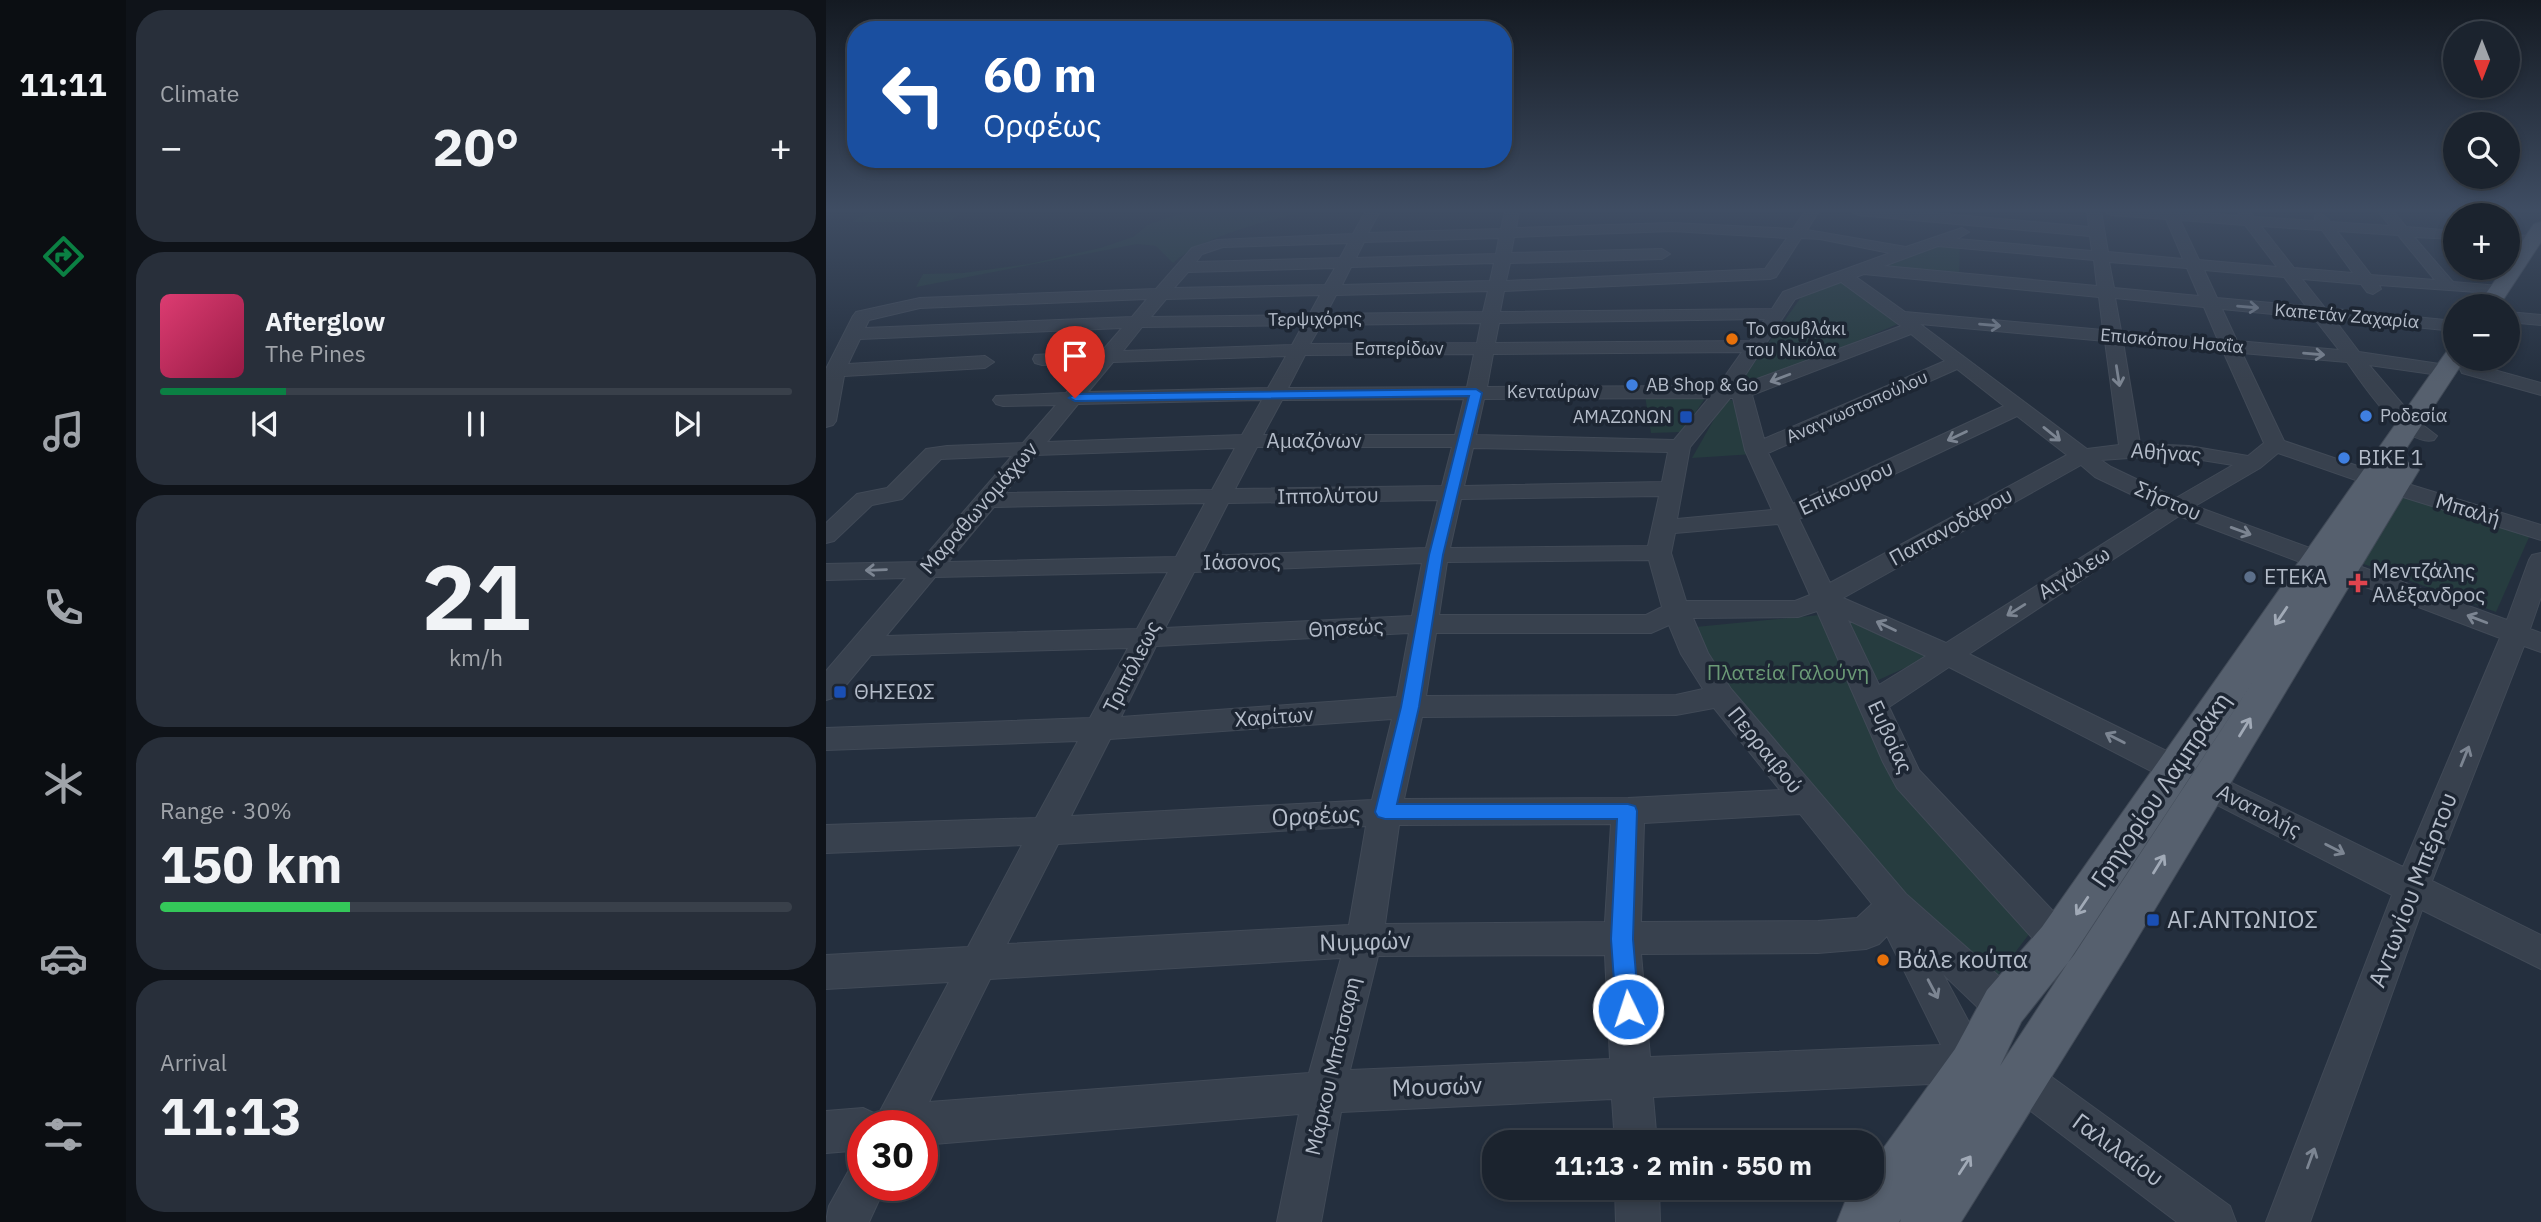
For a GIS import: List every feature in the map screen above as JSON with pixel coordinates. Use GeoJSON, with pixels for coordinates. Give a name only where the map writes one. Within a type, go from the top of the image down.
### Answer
{"type":"FeatureCollection","features":[{"type":"Feature","properties":{"kind":"main road"},"geometry":{"type":"LineString","coordinates":[[2503,294],[2521,268]]}},
{"type":"Feature","properties":{"kind":"main road","name":"Γρηγορίου Λαμπράκη"},"geometry":{"type":"LineString","coordinates":[[1865,1222],[1984,1077],[2192,777],[2457,371]]}},
{"type":"Feature","properties":{"kind":"main road","name":"Γρηγορίου Λαμπράκη"},"geometry":{"type":"LineString","coordinates":[[1928,1222],[1984,1077],[2004,1006],[2192,777]]}},
{"type":"Feature","properties":{"kind":"street","name":"Μαραθωνομάχων"},"geometry":{"type":"LineString","coordinates":[[826,690],[1183,268]]}},
{"type":"Feature","properties":{"kind":"street","name":"Τριπόλεως"},"geometry":{"type":"LineString","coordinates":[[903,1110],[1045,831],[1341,268]]}},
{"type":"Feature","properties":{"kind":"street","name":"Μάρκου Μπότσαρη"},"geometry":{"type":"LineString","coordinates":[[1299,1222],[1324,1092],[1364,940],[1385,812],[1410,707],[1436,555],[1476,393],[1500,268]]}},
{"type":"Feature","properties":{"kind":"street"},"geometry":{"type":"LineString","coordinates":[[1654,380],[1649,347],[1649,297],[1657,268]]}},
{"type":"Feature","properties":{"kind":"street"},"geometry":{"type":"LineString","coordinates":[[826,421],[831,373],[862,316],[920,303],[970,303],[1062,296],[1497,286],[1649,297],[1770,274],[1774,268]]}},
{"type":"Feature","properties":{"kind":"street"},"geometry":{"type":"LineString","coordinates":[[1770,274],[1782,293],[1789,296],[1863,268]]}},
{"type":"Feature","properties":{"kind":"street","name":"Καπετάν Ζαχαρία"},"geometry":{"type":"LineString","coordinates":[[1863,268],[1965,290],[2107,293],[2443,325]]}},
{"type":"Feature","properties":{"kind":"street"},"geometry":{"type":"LineString","coordinates":[[1962,322],[1965,268]]}},
{"type":"Feature","properties":{"kind":"street"},"geometry":{"type":"LineString","coordinates":[[2102,268],[2130,450]]}},
{"type":"Feature","properties":{"kind":"street"},"geometry":{"type":"LineString","coordinates":[[2197,268],[2275,445]]}},
{"type":"Feature","properties":{"kind":"street"},"geometry":{"type":"LineString","coordinates":[[2238,268],[2448,286],[2473,294]]}},
{"type":"Feature","properties":{"kind":"street"},"geometry":{"type":"LineString","coordinates":[[2286,268],[2354,357],[2417,429]]}},
{"type":"Feature","properties":{"kind":"street"},"geometry":{"type":"LineString","coordinates":[[2357,268],[2397,321]]}},
{"type":"Feature","properties":{"kind":"street"},"geometry":{"type":"LineString","coordinates":[[2433,268],[2448,286]]}},
{"type":"Feature","properties":{"kind":"street","name":"Σήστου"},"geometry":{"type":"LineString","coordinates":[[1841,276],[1854,282],[2103,472],[2177,507],[2528,638]]}},
{"type":"Feature","properties":{"kind":"street"},"geometry":{"type":"LineString","coordinates":[[1031,327],[1062,296]]}},
{"type":"Feature","properties":{"kind":"street","name":"Περραιβού"},"geometry":{"type":"LineString","coordinates":[[1789,296],[1756,346],[1732,392],[1680,446],[1659,553],[1676,610],[1695,654],[1721,696],[1807,801],[1894,905],[2004,1006]]}},
{"type":"Feature","properties":{"kind":"street","name":"Τερψιχόρης"},"geometry":{"type":"LineString","coordinates":[[854,334],[1138,323],[1491,317],[1649,297],[1777,314]]}},
{"type":"Feature","properties":{"kind":"street"},"geometry":{"type":"LineString","coordinates":[[2520,318],[2541,320]]}},
{"type":"Feature","properties":{"kind":"street"},"geometry":{"type":"LineString","coordinates":[[1732,392],[1905,322]]}},
{"type":"Feature","properties":{"kind":"street","name":"Επισκόπου Ησαΐα"},"geometry":{"type":"LineString","coordinates":[[1905,322],[1962,322],[2354,357],[2443,362]]}},
{"type":"Feature","properties":{"kind":"street","name":"Εσπερίδων"},"geometry":{"type":"LineString","coordinates":[[1042,359],[1298,350],[1756,346]]}},
{"type":"Feature","properties":{"kind":"street"},"geometry":{"type":"LineString","coordinates":[[831,373],[855,368],[985,362]]}},
{"type":"Feature","properties":{"kind":"street","name":"Αναγνωστοπούλου"},"geometry":{"type":"LineString","coordinates":[[1756,450],[1958,362]]}},
{"type":"Feature","properties":{"kind":"street","name":"Επισκόπου Ησαΐα"},"geometry":{"type":"LineString","coordinates":[[2486,371],[2541,389]]}},
{"type":"Feature","properties":{"kind":"street","name":"Κενταύρων"},"geometry":{"type":"LineString","coordinates":[[1003,400],[1476,393],[1654,380],[1732,392]]}},
{"type":"Feature","properties":{"kind":"street","name":"Ευβοίας"},"geometry":{"type":"LineString","coordinates":[[1732,392],[1786,516],[1908,779],[2058,941]]}},
{"type":"Feature","properties":{"kind":"street","name":"Επίκουρου"},"geometry":{"type":"LineString","coordinates":[[1663,527],[1786,516],[2019,407]]}},
{"type":"Feature","properties":{"kind":"street","name":"Αμαζόνων"},"geometry":{"type":"LineString","coordinates":[[826,536],[865,499],[894,494],[934,454],[947,452],[1250,441],[1464,441],[1680,446]]}},
{"type":"Feature","properties":{"kind":"street","name":"Αιγάλεω"},"geometry":{"type":"LineString","coordinates":[[1873,703],[2177,507],[2252,463],[2275,445]]}},
{"type":"Feature","properties":{"kind":"street","name":"Μπαλή"},"geometry":{"type":"LineString","coordinates":[[2275,445],[2541,533]]}},
{"type":"Feature","properties":{"kind":"street","name":"Αθήνας"},"geometry":{"type":"LineString","coordinates":[[2080,457],[2106,451],[2130,450],[2211,456],[2252,463]]}},
{"type":"Feature","properties":{"kind":"street","name":"Παπανοδάρου"},"geometry":{"type":"LineString","coordinates":[[1824,599],[1843,586],[2080,457]]}},
{"type":"Feature","properties":{"kind":"street","name":"Ιππολύτου"},"geometry":{"type":"LineString","coordinates":[[985,500],[1671,489]]}},
{"type":"Feature","properties":{"kind":"street","name":"Ιάσονος"},"geometry":{"type":"LineString","coordinates":[[826,572],[1295,562],[1436,555],[1659,553]]}},
{"type":"Feature","properties":{"kind":"street","name":"Αντωνίου Μπέρτου"},"geometry":{"type":"LineString","coordinates":[[2288,1222],[2412,888],[2528,638],[2541,560]]}},
{"type":"Feature","properties":{"kind":"street","name":"Θησεώς"},"geometry":{"type":"LineString","coordinates":[[863,646],[1147,638],[1424,624],[1651,624],[1676,610],[1798,609],[1824,599]]}},
{"type":"Feature","properties":{"kind":"street","name":"Ανατολής"},"geometry":{"type":"LineString","coordinates":[[1824,599],[1947,653],[2541,953]]}},
{"type":"Feature","properties":{"kind":"street","name":"Χαρίτων"},"geometry":{"type":"LineString","coordinates":[[826,739],[1100,729],[1410,707],[1676,705],[1721,696]]}},
{"type":"Feature","properties":{"kind":"street","name":"Ορφέως"},"geometry":{"type":"LineString","coordinates":[[826,839],[1045,831],[1385,812],[1628,811],[1807,801]]}},
{"type":"Feature","properties":{"kind":"street"},"geometry":{"type":"LineString","coordinates":[[1628,811],[1622,939],[1635,1130]]}},
{"type":"Feature","properties":{"kind":"street","name":"Περραιβού"},"geometry":{"type":"LineString","coordinates":[[1894,905],[1910,949],[1984,1077]]}},
{"type":"Feature","properties":{"kind":"street","name":"Νυμφών"},"geometry":{"type":"LineString","coordinates":[[826,972],[1364,940],[1818,937],[1866,933],[1894,905]]}},
{"type":"Feature","properties":{"kind":"street","name":"Μουσών"},"geometry":{"type":"LineString","coordinates":[[938,1123],[1324,1092],[1938,1064],[1984,1077]]}},
{"type":"Feature","properties":{"kind":"street","name":"Γαλιλαίου"},"geometry":{"type":"LineString","coordinates":[[1984,1077],[2214,1222]]}},
{"type":"Feature","properties":{"kind":"street"},"geometry":{"type":"LineString","coordinates":[[826,1132],[847,1130]]}},
{"type":"Feature","properties":{"kind":"street"},"geometry":{"type":"LineString","coordinates":[[1637,1200],[1638,1222]]}},
{"type":"Feature","properties":{"kind":"street"},"geometry":{"type":"LineString","coordinates":[[845,1222],[856,1201]]}},
{"type":"Feature","properties":{"kind":"green space"},"geometry":{"type":"Polygon","coordinates":[[[1014,268],[916,287],[923,274],[1014,268]]]}},
{"type":"Feature","properties":{"kind":"green space"},"geometry":{"type":"Polygon","coordinates":[[[1888,268],[1959,268],[1959,279],[1888,268]]]}},
{"type":"Feature","properties":{"kind":"green space"},"geometry":{"type":"Polygon","coordinates":[[[1842,280],[1900,323],[1745,389],[1739,384],[1802,296],[1842,280]]]}},
{"type":"Feature","properties":{"kind":"green space"},"geometry":{"type":"Polygon","coordinates":[[[1708,394],[1682,432],[1651,433],[1645,396],[1708,394]]]}},
{"type":"Feature","properties":{"kind":"green space"},"geometry":{"type":"Polygon","coordinates":[[[1725,400],[1732,400],[1754,454],[1692,458],[1725,400]]]}},
{"type":"Feature","properties":{"kind":"green space"},"geometry":{"type":"Polygon","coordinates":[[[2406,493],[2530,535],[2496,612],[2361,563],[2406,493]]]}},
{"type":"Feature","properties":{"kind":"green space","name":"Πλατεία Γαλούνη"},"geometry":{"type":"Polygon","coordinates":[[[1820,615],[1891,776],[2033,929],[1991,984],[1861,846],[1708,662],[1685,628],[1820,615]]]}},
{"type":"Feature","properties":{"kind":"green space"},"geometry":{"type":"Polygon","coordinates":[[[1844,619],[1931,656],[1874,682],[1844,619]]]}},
{"type":"Feature","properties":{"kind":"place","name":"Το σουβλάκι του Νικόλα"},"geometry":{"type":"Point","coordinates":[1732,339]}},
{"type":"Feature","properties":{"kind":"place","name":"AB Shop & Go"},"geometry":{"type":"Point","coordinates":[1632,385]}},
{"type":"Feature","properties":{"kind":"place","name":"Ροδεσία"},"geometry":{"type":"Point","coordinates":[2366,416]}},
{"type":"Feature","properties":{"kind":"place","name":"ΑΜΑΖΩΝΩΝ"},"geometry":{"type":"Point","coordinates":[1686,417]}},
{"type":"Feature","properties":{"kind":"place","name":"BIKE 1"},"geometry":{"type":"Point","coordinates":[2344,458]}},
{"type":"Feature","properties":{"kind":"place","name":"ΕΤΕΚΑ"},"geometry":{"type":"Point","coordinates":[2250,577]}},
{"type":"Feature","properties":{"kind":"place","name":"Μεντζάλης Αλέξανδρος"},"geometry":{"type":"Point","coordinates":[2358,583]}},
{"type":"Feature","properties":{"kind":"place","name":"ΘΗΣΕΩΣ"},"geometry":{"type":"Point","coordinates":[840,692]}},
{"type":"Feature","properties":{"kind":"place","name":"ΑΓ.ΑΝΤΩΝΙΟΣ"},"geometry":{"type":"Point","coordinates":[2153,920]}},
{"type":"Feature","properties":{"kind":"place","name":"Βάλε κούπα"},"geometry":{"type":"Point","coordinates":[1883,960]}},
{"type":"Feature","properties":{"kind":"route"},"geometry":{"type":"LineString","coordinates":[[1075,398],[1476,393],[1436,555],[1410,707],[1385,812],[1628,811],[1622,939],[1628,1009]]}}]}
